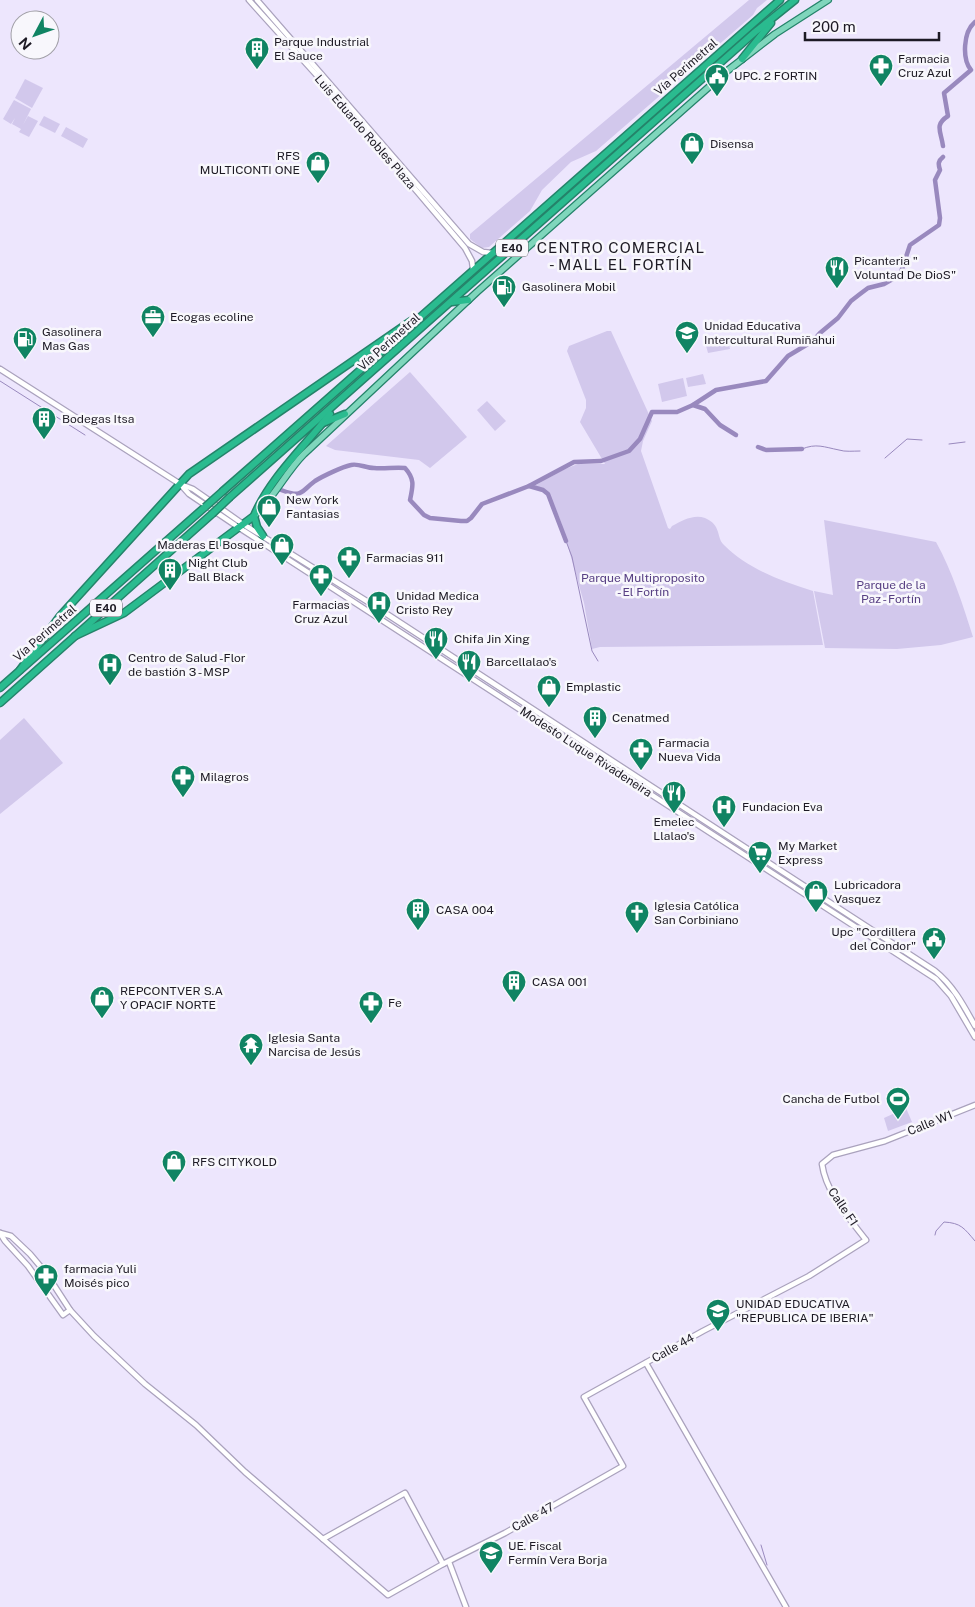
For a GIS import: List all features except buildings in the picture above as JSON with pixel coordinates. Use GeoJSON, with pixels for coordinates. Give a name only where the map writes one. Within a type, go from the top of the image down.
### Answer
{"type":"FeatureCollection","features":[{"type":"Feature","properties":{"kind":"highway","name":"Vía Perimetral"},"geometry":{"type":"LineString","coordinates":[[0,688],[780,0]]}},
{"type":"Feature","properties":{"kind":"highway","name":"Vía Perimetral"},"geometry":{"type":"LineString","coordinates":[[0,703],[230,497],[794,0]]}},
{"type":"Feature","properties":{"kind":"highway"},"geometry":{"type":"LineString","coordinates":[[742,59],[781,12]]}},
{"type":"Feature","properties":{"kind":"highway"},"geometry":{"type":"LineString","coordinates":[[451,302],[468,300]]}},
{"type":"Feature","properties":{"kind":"highway"},"geometry":{"type":"LineString","coordinates":[[20,670],[60,616],[189,474],[432,306]]}},
{"type":"Feature","properties":{"kind":"highway"},"geometry":{"type":"LineString","coordinates":[[75,636],[124,613],[254,516],[258,506],[283,470],[343,398]]}},
{"type":"Feature","properties":{"kind":"highway"},"geometry":{"type":"LineString","coordinates":[[308,429],[345,414]]}},
{"type":"Feature","properties":{"kind":"highway"},"geometry":{"type":"LineString","coordinates":[[254,516],[257,527],[263,536]]}},
{"type":"Feature","properties":{"kind":"main road","name":"Vía Perimetral"},"geometry":{"type":"LineString","coordinates":[[254,516],[262,509],[293,465],[468,300],[637,149],[742,59],[775,34],[827,1]]}},
{"type":"Feature","properties":{"kind":"street","name":"Luis Eduardo Robles Plaza"},"geometry":{"type":"LineString","coordinates":[[249,0],[348,110],[465,248],[472,261],[473,269]]}},
{"type":"Feature","properties":{"kind":"street","name":"Luis Eduardo Robles Plaza"},"geometry":{"type":"LineString","coordinates":[[257,0],[470,244],[483,252],[492,253]]}},
{"type":"Feature","properties":{"kind":"street","name":"Modesto Luque Rivadeneira"},"geometry":{"type":"LineString","coordinates":[[0,369],[180,484],[193,490],[240,525],[671,808],[936,979],[944,987],[975,1037]]}},
{"type":"Feature","properties":{"kind":"street","name":"Modesto Luque Rivadeneira"},"geometry":{"type":"LineString","coordinates":[[240,525],[263,536],[870,928],[941,976],[957,994],[975,1026]]}},
{"type":"Feature","properties":{"kind":"street"},"geometry":{"type":"LineString","coordinates":[[671,808],[678,809],[680,805]]}},
{"type":"Feature","properties":{"kind":"street"},"geometry":{"type":"LineString","coordinates":[[713,835],[715,831],[725,835]]}},
{"type":"Feature","properties":{"kind":"street"},"geometry":{"type":"LineString","coordinates":[[826,908],[832,907],[845,912]]}},
{"type":"Feature","properties":{"kind":"street"},"geometry":{"type":"LineString","coordinates":[[864,933],[870,928]]}},
{"type":"Feature","properties":{"kind":"street","name":"Calle W1"},"geometry":{"type":"LineString","coordinates":[[823,1172],[822,1164],[833,1155],[885,1141],[975,1105]]}},
{"type":"Feature","properties":{"kind":"street","name":"Calle F1"},"geometry":{"type":"LineString","coordinates":[[823,1172],[835,1197],[866,1240]]}},
{"type":"Feature","properties":{"kind":"street"},"geometry":{"type":"LineString","coordinates":[[0,1233],[28,1266],[63,1315],[70,1310]]}},
{"type":"Feature","properties":{"kind":"street"},"geometry":{"type":"LineString","coordinates":[[0,1233],[11,1236],[30,1254],[46,1273],[70,1310],[94,1336],[145,1384],[196,1425],[245,1472],[323,1539],[405,1493],[443,1564]]}},
{"type":"Feature","properties":{"kind":"street","name":"Calle 44"},"geometry":{"type":"LineString","coordinates":[[623,1466],[584,1397],[809,1276],[866,1240]]}},
{"type":"Feature","properties":{"kind":"street"},"geometry":{"type":"LineString","coordinates":[[646,1363],[786,1607]]}},
{"type":"Feature","properties":{"kind":"street","name":"Calle 47"},"geometry":{"type":"LineString","coordinates":[[323,1539],[388,1595],[623,1466]]}},
{"type":"Feature","properties":{"kind":"street"},"geometry":{"type":"LineString","coordinates":[[448,1562],[466,1607]]}},
{"type":"Feature","properties":{"kind":"green space"},"geometry":{"type":"Polygon","coordinates":[[[749,0],[767,0],[757,8],[753,15],[596,151],[571,162],[542,190],[530,211],[489,247],[482,248],[470,239],[470,234],[749,0]]]}},
{"type":"Feature","properties":{"kind":"green space"},"geometry":{"type":"Polygon","coordinates":[[[25,79],[43,88],[32,108],[15,98],[25,79]]]}},
{"type":"Feature","properties":{"kind":"green space"},"geometry":{"type":"Polygon","coordinates":[[[14,100],[31,109],[23,125],[28,116],[38,121],[29,137],[19,132],[21,129],[12,124],[15,118],[11,124],[3,119],[14,100]]]}},
{"type":"Feature","properties":{"kind":"green space"},"geometry":{"type":"Polygon","coordinates":[[[44,116],[60,124],[55,133],[39,125],[44,116]]]}},
{"type":"Feature","properties":{"kind":"green space"},"geometry":{"type":"Polygon","coordinates":[[[66,127],[88,139],[83,148],[61,136],[66,127]]]}},
{"type":"Feature","properties":{"kind":"green space","name":"Parque Multiproposito - El Fortín"},"geometry":{"type":"Polygon","coordinates":[[[611,331],[652,421],[643,441],[641,451],[668,528],[670,529],[672,526],[692,517],[705,518],[714,524],[724,545],[744,561],[765,573],[813,591],[823,645],[600,647],[592,649],[584,603],[561,522],[549,493],[543,488],[534,486],[578,464],[605,464],[580,422],[586,408],[586,400],[567,351],[569,346],[611,331]]]}},
{"type":"Feature","properties":{"kind":"green space"},"geometry":{"type":"Polygon","coordinates":[[[727,336],[730,349],[708,353],[705,342],[727,336]]]}},
{"type":"Feature","properties":{"kind":"green space"},"geometry":{"type":"Polygon","coordinates":[[[410,372],[467,437],[430,468],[419,460],[335,450],[326,446],[410,372]]]}},
{"type":"Feature","properties":{"kind":"green space"},"geometry":{"type":"Polygon","coordinates":[[[703,374],[706,384],[688,387],[686,378],[703,374]]]}},
{"type":"Feature","properties":{"kind":"green space"},"geometry":{"type":"Polygon","coordinates":[[[683,378],[687,396],[662,402],[658,384],[683,378]]]}},
{"type":"Feature","properties":{"kind":"green space"},"geometry":{"type":"Polygon","coordinates":[[[487,401],[506,421],[495,431],[477,410],[487,401]]]}},
{"type":"Feature","properties":{"kind":"green space","name":"Parque de la Paz - Fortín"},"geometry":{"type":"Polygon","coordinates":[[[824,520],[936,542],[952,576],[973,637],[941,645],[897,649],[825,648],[814,591],[833,595],[824,520]]]}},
{"type":"Feature","properties":{"kind":"green space"},"geometry":{"type":"Polygon","coordinates":[[[24,718],[63,763],[0,814],[0,740],[24,718]]]}},
{"type":"Feature","properties":{"kind":"green space","name":"Cancha de Futbol"},"geometry":{"type":"Polygon","coordinates":[[[906,1108],[912,1122],[888,1131],[884,1118],[906,1108]]]}},
{"type":"Feature","properties":{"kind":"waterway"},"geometry":{"type":"LineString","coordinates":[[943,146],[940,125],[948,116],[944,93],[971,70],[966,59],[965,46],[968,32],[975,22]]}},
{"type":"Feature","properties":{"kind":"waterway"},"geometry":{"type":"LineString","coordinates":[[281,490],[293,494],[300,493],[318,479],[351,465],[371,468],[405,468],[412,483],[410,500],[424,515],[430,518],[467,521],[482,504],[529,486],[574,462],[601,461],[629,451],[640,439],[652,412],[677,412],[693,405],[716,390],[766,381],[788,356],[813,341],[838,318],[851,301],[868,288],[884,284],[898,276],[910,245],[939,225],[940,218],[935,180],[940,170],[939,161],[943,157]]}},
{"type":"Feature","properties":{"kind":"waterway"},"geometry":{"type":"LineString","coordinates":[[0,381],[85,435]]}},
{"type":"Feature","properties":{"kind":"waterway"},"geometry":{"type":"LineString","coordinates":[[693,405],[705,409],[720,425],[736,435]]}},
{"type":"Feature","properties":{"kind":"waterway"},"geometry":{"type":"LineString","coordinates":[[885,458],[907,439],[922,440]]}},
{"type":"Feature","properties":{"kind":"waterway"},"geometry":{"type":"LineString","coordinates":[[949,444],[965,442]]}},
{"type":"Feature","properties":{"kind":"waterway"},"geometry":{"type":"LineString","coordinates":[[802,449],[816,446],[844,451],[860,451]]}},
{"type":"Feature","properties":{"kind":"waterway"},"geometry":{"type":"LineString","coordinates":[[758,447],[766,450],[802,449]]}},
{"type":"Feature","properties":{"kind":"waterway"},"geometry":{"type":"LineString","coordinates":[[529,486],[543,490],[548,494],[566,541]]}},
{"type":"Feature","properties":{"kind":"waterway"},"geometry":{"type":"LineString","coordinates":[[566,541],[572,557],[592,651],[598,661]]}},
{"type":"Feature","properties":{"kind":"waterway"},"geometry":{"type":"LineString","coordinates":[[935,1235],[944,1222],[962,1227],[975,1241]]}},
{"type":"Feature","properties":{"kind":"waterway"},"geometry":{"type":"LineString","coordinates":[[761,1545],[767,1565]]}},
{"type":"Feature","properties":{"kind":"place","name":"Parque Industrial El Sauce"},"geometry":{"type":"Point","coordinates":[257,70]}},
{"type":"Feature","properties":{"kind":"place","name":"Farmacia Cruz Azul"},"geometry":{"type":"Point","coordinates":[881,87]}},
{"type":"Feature","properties":{"kind":"place","name":"UPC. 2 FORTIN"},"geometry":{"type":"Point","coordinates":[717,97]}},
{"type":"Feature","properties":{"kind":"place","name":"Disensa"},"geometry":{"type":"Point","coordinates":[692,165]}},
{"type":"Feature","properties":{"kind":"place","name":"RFS MULTICONTI ONE"},"geometry":{"type":"Point","coordinates":[318,184]}},
{"type":"Feature","properties":{"kind":"place","name":"Picanteria \" Voluntad De DioS\""},"geometry":{"type":"Point","coordinates":[837,289]}},
{"type":"Feature","properties":{"kind":"place","name":"Gasolinera Mobil"},"geometry":{"type":"Point","coordinates":[504,308]}},
{"type":"Feature","properties":{"kind":"place","name":"Ecogas ecoline"},"geometry":{"type":"Point","coordinates":[153,338]}},
{"type":"Feature","properties":{"kind":"place","name":"Unidad Educativa Intercultural Rumiñahui"},"geometry":{"type":"Point","coordinates":[687,354]}},
{"type":"Feature","properties":{"kind":"place","name":"Gasolinera Mas Gas"},"geometry":{"type":"Point","coordinates":[25,360]}},
{"type":"Feature","properties":{"kind":"place","name":"Bodegas Itsa"},"geometry":{"type":"Point","coordinates":[44,440]}},
{"type":"Feature","properties":{"kind":"place","name":"New York Fantasias"},"geometry":{"type":"Point","coordinates":[269,528]}},
{"type":"Feature","properties":{"kind":"place","name":"Maderas El Bosque"},"geometry":{"type":"Point","coordinates":[282,566]}},
{"type":"Feature","properties":{"kind":"place","name":"Farmacias 911"},"geometry":{"type":"Point","coordinates":[349,579]}},
{"type":"Feature","properties":{"kind":"place","name":"Night Club Ball Black"},"geometry":{"type":"Point","coordinates":[170,591]}},
{"type":"Feature","properties":{"kind":"place","name":"Farmacias Cruz Azul"},"geometry":{"type":"Point","coordinates":[321,597]}},
{"type":"Feature","properties":{"kind":"place","name":"Unidad Medica Cristo Rey"},"geometry":{"type":"Point","coordinates":[379,624]}},
{"type":"Feature","properties":{"kind":"place","name":"Chifa Jin Xing"},"geometry":{"type":"Point","coordinates":[436,660]}},
{"type":"Feature","properties":{"kind":"place","name":"Barcellalao's"},"geometry":{"type":"Point","coordinates":[469,683]}},
{"type":"Feature","properties":{"kind":"place","name":"Centro de Salud -Flor de bastión 3 - MSP"},"geometry":{"type":"Point","coordinates":[110,686]}},
{"type":"Feature","properties":{"kind":"place","name":"Emplastic"},"geometry":{"type":"Point","coordinates":[549,708]}},
{"type":"Feature","properties":{"kind":"place","name":"Cenatmed"},"geometry":{"type":"Point","coordinates":[595,739]}},
{"type":"Feature","properties":{"kind":"place","name":"Farmacia Nueva Vida"},"geometry":{"type":"Point","coordinates":[641,771]}},
{"type":"Feature","properties":{"kind":"place","name":"Milagros"},"geometry":{"type":"Point","coordinates":[183,798]}},
{"type":"Feature","properties":{"kind":"place","name":"Emelec Llalao's"},"geometry":{"type":"Point","coordinates":[674,814]}},
{"type":"Feature","properties":{"kind":"place","name":"Fundacion Eva"},"geometry":{"type":"Point","coordinates":[724,828]}},
{"type":"Feature","properties":{"kind":"place","name":"My Market Express"},"geometry":{"type":"Point","coordinates":[760,874]}},
{"type":"Feature","properties":{"kind":"place","name":"Lubricadora Vasquez"},"geometry":{"type":"Point","coordinates":[816,913]}},
{"type":"Feature","properties":{"kind":"place","name":"CASA 004"},"geometry":{"type":"Point","coordinates":[418,931]}},
{"type":"Feature","properties":{"kind":"place","name":"Iglesia Católica San Corbiniano"},"geometry":{"type":"Point","coordinates":[637,934]}},
{"type":"Feature","properties":{"kind":"place","name":"Upc \"Cordillera del Condor\""},"geometry":{"type":"Point","coordinates":[934,960]}},
{"type":"Feature","properties":{"kind":"place","name":"CASA 001"},"geometry":{"type":"Point","coordinates":[514,1003]}},
{"type":"Feature","properties":{"kind":"place","name":"REPCONTVER S.A Y OPACIF NORTE"},"geometry":{"type":"Point","coordinates":[102,1019]}},
{"type":"Feature","properties":{"kind":"place","name":"Fe"},"geometry":{"type":"Point","coordinates":[371,1024]}},
{"type":"Feature","properties":{"kind":"place","name":"Iglesia Santa Narcisa de Jesús"},"geometry":{"type":"Point","coordinates":[251,1066]}},
{"type":"Feature","properties":{"kind":"place","name":"Cancha de Futbol"},"geometry":{"type":"Point","coordinates":[898,1120]}},
{"type":"Feature","properties":{"kind":"place","name":"RFS CITYKOLD"},"geometry":{"type":"Point","coordinates":[174,1183]}},
{"type":"Feature","properties":{"kind":"place","name":"farmacia Yuli Moisés pico"},"geometry":{"type":"Point","coordinates":[46,1297]}},
{"type":"Feature","properties":{"kind":"place","name":"UNIDAD EDUCATIVA \"REPUBLICA DE IBERIA\""},"geometry":{"type":"Point","coordinates":[718,1332]}},
{"type":"Feature","properties":{"kind":"place","name":"UE. Fiscal Fermín Vera Borja"},"geometry":{"type":"Point","coordinates":[491,1574]}},
{"type":"Feature","properties":{"kind":"district","name":"CENTRO COMERCIAL - MALL EL FORTÍN"},"geometry":{"type":"Point","coordinates":[621,256]}}]}
